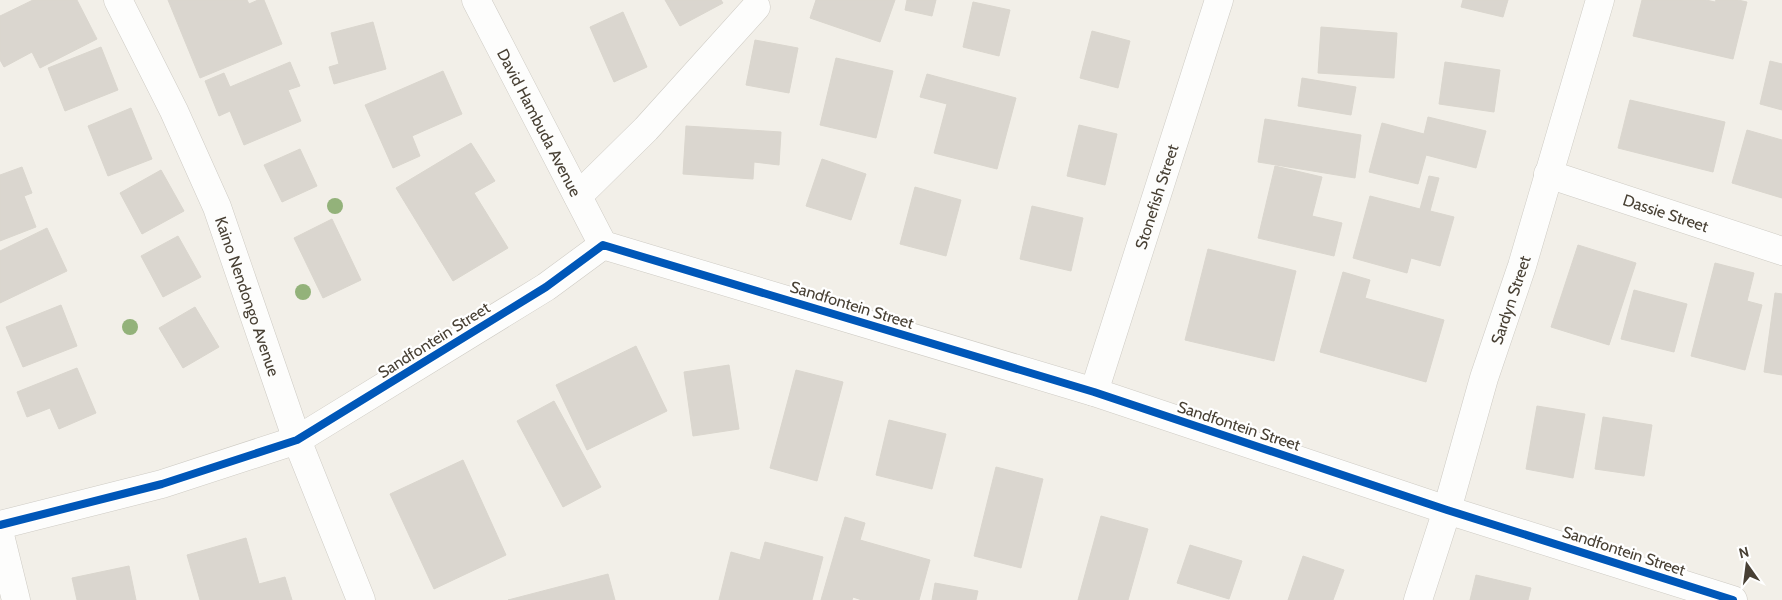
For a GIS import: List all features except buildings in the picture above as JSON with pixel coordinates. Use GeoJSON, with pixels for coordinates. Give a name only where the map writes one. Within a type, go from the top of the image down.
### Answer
{"type":"FeatureCollection","features":[{"type":"Feature","properties":{"kind":"street","name":"Kaino Nendongo Avenue"},"geometry":{"type":"LineString","coordinates":[[118,0],[174,111],[217,207],[297,440],[361,600]]}},
{"type":"Feature","properties":{"kind":"street","name":"David Hambuda Avenue"},"geometry":{"type":"LineString","coordinates":[[476,0],[603,245]]}},
{"type":"Feature","properties":{"kind":"street","name":"Stonefish Street"},"geometry":{"type":"LineString","coordinates":[[1094,392],[1218,0]]}},
{"type":"Feature","properties":{"kind":"street","name":"Sardyn Street"},"geometry":{"type":"LineString","coordinates":[[1418,600],[1447,510],[1484,378],[1522,266],[1600,0]]}},
{"type":"Feature","properties":{"kind":"street"},"geometry":{"type":"LineString","coordinates":[[578,196],[646,129],[756,7]]}},
{"type":"Feature","properties":{"kind":"street","name":"Dassie Street"},"geometry":{"type":"LineString","coordinates":[[1548,174],[1782,251]]}},
{"type":"Feature","properties":{"kind":"street","name":"Sandfontein Street"},"geometry":{"type":"LineString","coordinates":[[0,525],[162,484],[297,440],[546,287],[603,245],[1094,392],[1447,510],[1732,600]]}},
{"type":"Feature","properties":{"kind":"street"},"geometry":{"type":"LineString","coordinates":[[0,535],[16,600]]}},
{"type":"Feature","properties":{"kind":"cycle path"},"geometry":{"type":"LineString","coordinates":[[0,525],[162,484],[297,440],[546,287],[603,245],[1094,392],[1447,510],[1733,600]]}}]}
